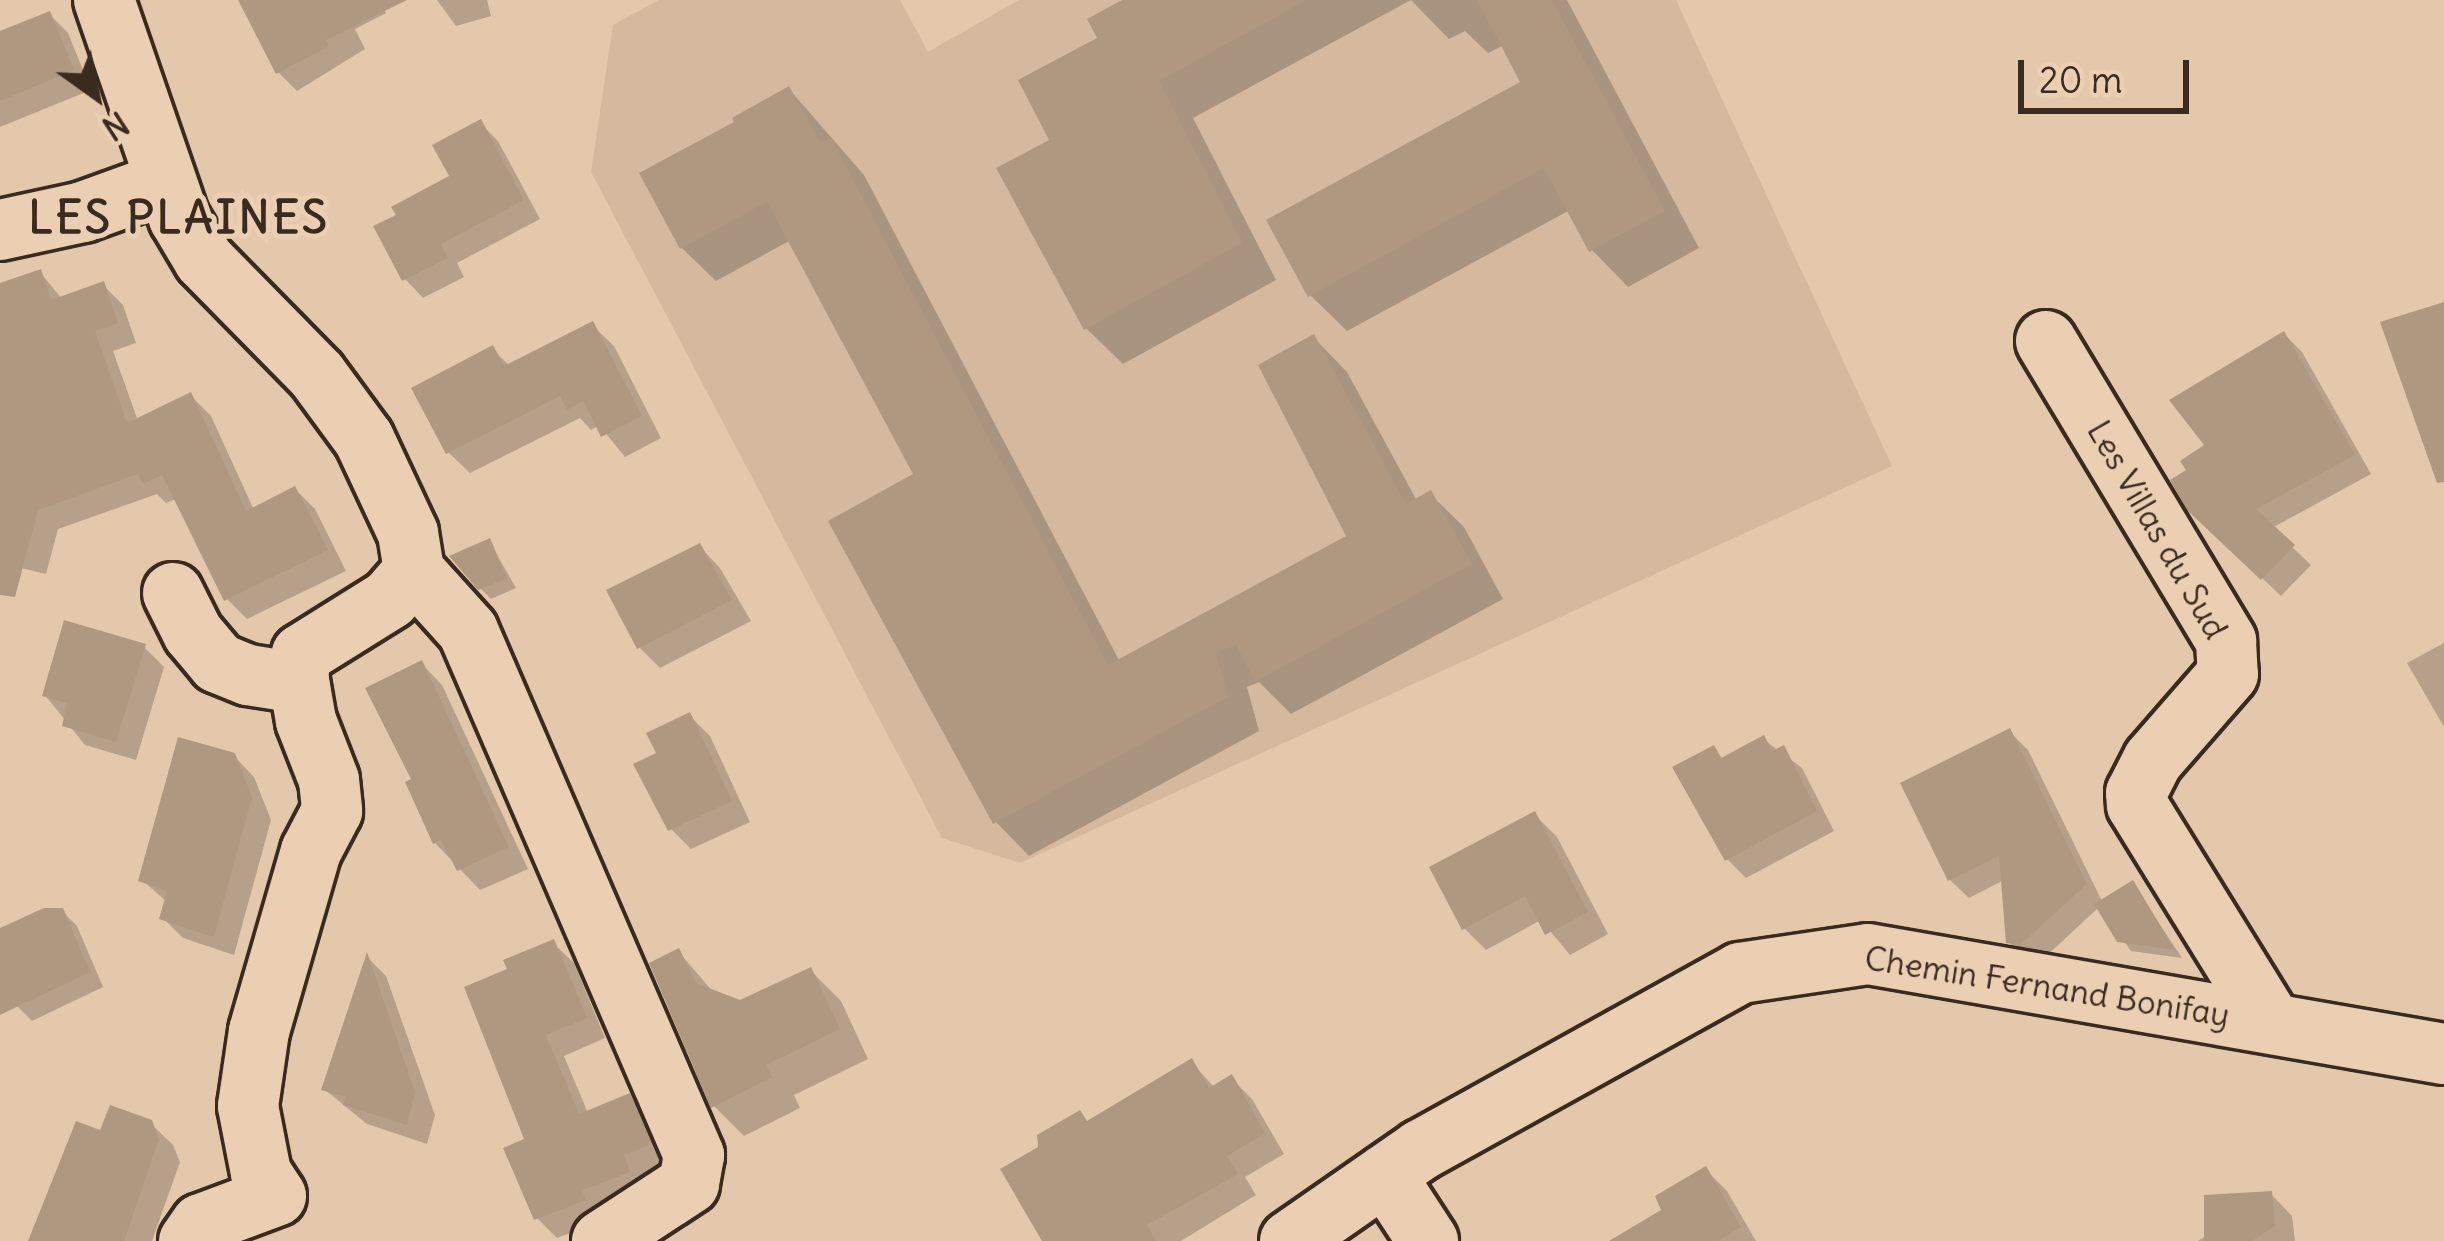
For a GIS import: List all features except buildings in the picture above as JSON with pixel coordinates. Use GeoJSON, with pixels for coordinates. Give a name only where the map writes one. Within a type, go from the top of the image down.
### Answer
{"type":"FeatureCollection","features":[{"type":"Feature","properties":{"kind":"street"},"geometry":{"type":"LineString","coordinates":[[104,0],[166,182],[204,260],[317,375],[364,439],[408,533],[414,571],[468,631],[694,1155],[689,1184],[602,1241]]}},
{"type":"Feature","properties":{"kind":"street"},"geometry":{"type":"LineString","coordinates":[[0,230],[83,212],[166,182]]}},
{"type":"Feature","properties":{"kind":"street","name":"Les Villas du Sud"},"geometry":{"type":"LineString","coordinates":[[2046,341],[2226,640],[2228,674],[2153,760],[2136,794],[2137,805],[2270,1021]]}},
{"type":"Feature","properties":{"kind":"street"},"geometry":{"type":"LineString","coordinates":[[188,1241],[201,1224],[276,1196],[261,1173],[248,1106],[256,1050],[311,850],[332,812],[329,780],[306,721],[299,682],[302,654],[390,598],[414,571]]}},
{"type":"Feature","properties":{"kind":"street"},"geometry":{"type":"LineString","coordinates":[[173,593],[193,633],[218,663],[248,675],[299,682]]}},
{"type":"Feature","properties":{"kind":"street","name":"Chemin Fernand Bonifay"},"geometry":{"type":"LineString","coordinates":[[1291,1241],[1421,1150],[1740,973],[1868,954],[2444,1054]]}},
{"type":"Feature","properties":{"kind":"street"},"geometry":{"type":"LineString","coordinates":[[1385,1175],[1428,1241]]}},
{"type":"Feature","properties":{"kind":"shaded area"},"geometry":{"type":"Polygon","coordinates":[[[659,0],[900,0],[928,52],[1019,0],[1676,0],[1892,466],[1020,863],[942,838],[591,172],[613,25],[659,0]]]}},
{"type":"Feature","properties":{"kind":"district","name":"LES PLAINES"},"geometry":{"type":"Point","coordinates":[179,218]}}]}
